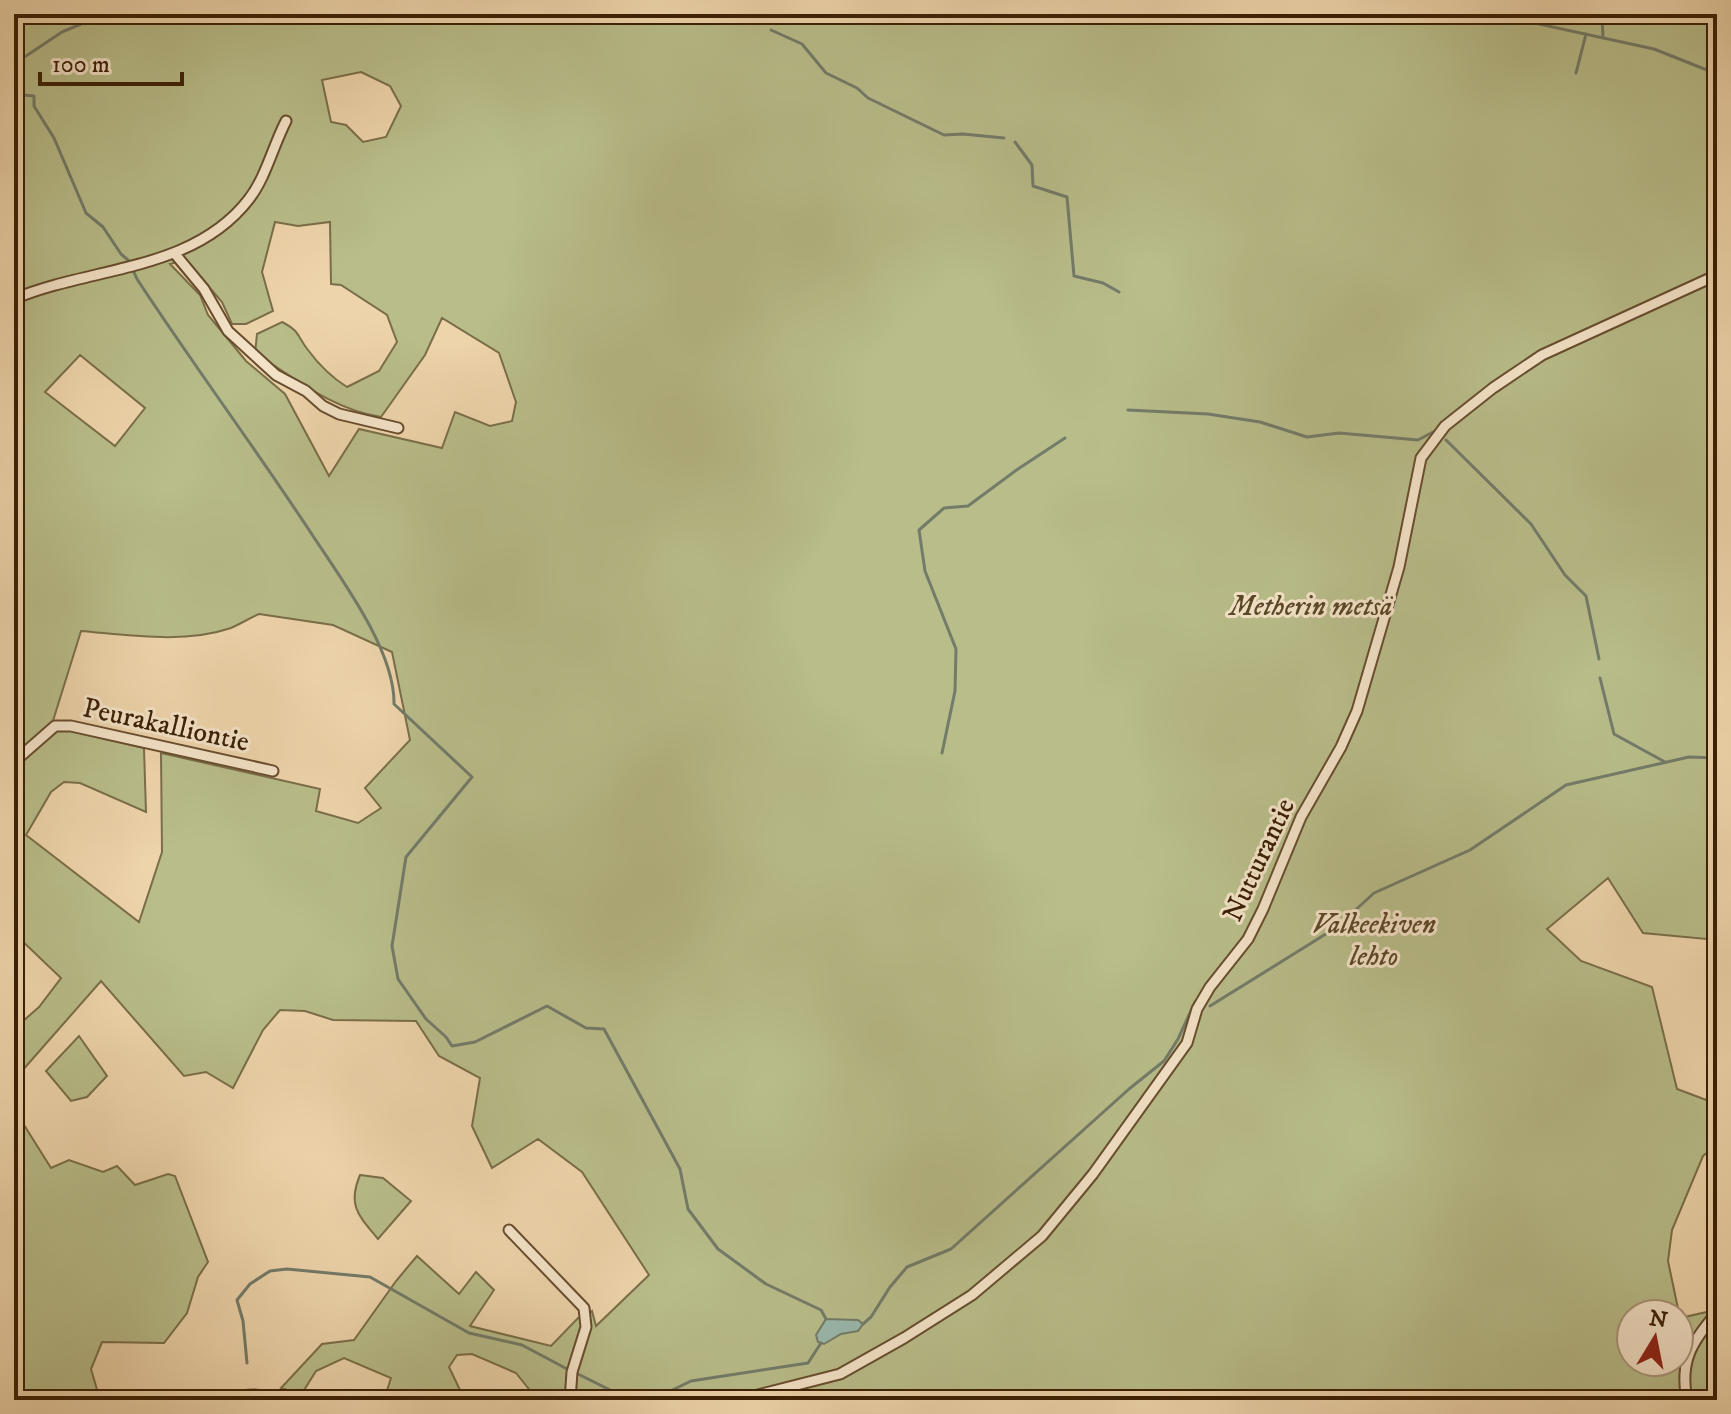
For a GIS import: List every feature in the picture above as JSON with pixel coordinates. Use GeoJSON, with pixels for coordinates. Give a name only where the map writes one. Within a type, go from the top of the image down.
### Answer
{"type":"FeatureCollection","features":[{"type":"Feature","properties":{"kind":"street"},"geometry":{"type":"LineString","coordinates":[[14,299],[73,279],[175,254],[210,236],[258,187],[286,121]]}},
{"type":"Feature","properties":{"kind":"street"},"geometry":{"type":"LineString","coordinates":[[175,254],[204,289],[228,331],[276,375],[339,414],[398,428]]}},
{"type":"Feature","properties":{"kind":"street","name":"Nutturantie"},"geometry":{"type":"LineString","coordinates":[[738,1400],[840,1374],[972,1295],[1042,1236],[1093,1174],[1187,1043],[1197,1009],[1210,987],[1248,939],[1263,909],[1301,817],[1341,747],[1357,711],[1399,567],[1421,458],[1445,426],[1542,355],[1717,275]]}},
{"type":"Feature","properties":{"kind":"street","name":"Peurakalliontie"},"geometry":{"type":"LineString","coordinates":[[14,762],[55,726],[71,726],[273,771]]}},
{"type":"Feature","properties":{"kind":"street"},"geometry":{"type":"LineString","coordinates":[[509,1230],[584,1308],[586,1327],[572,1372],[570,1400]]}},
{"type":"Feature","properties":{"kind":"street"},"geometry":{"type":"LineString","coordinates":[[1687,1400],[1684,1373],[1687,1357],[1693,1342],[1717,1312]]}},
{"type":"Feature","properties":{"kind":"street"},"geometry":{"type":"LineString","coordinates":[[224,1400],[245,1394],[289,1400]]}},
{"type":"Feature","properties":{"kind":"green space"},"geometry":{"type":"Polygon","coordinates":[[[14,14],[1717,14],[1717,940],[1643,933],[1608,878],[1547,929],[1581,961],[1652,987],[1677,1089],[1717,1104],[1717,1145],[1703,1156],[1672,1230],[1668,1261],[1676,1298],[1615,1298],[1615,1378],[1695,1378],[1695,1315],[1711,1311],[1717,1303],[1717,1400],[531,1400],[532,1393],[516,1373],[472,1354],[457,1355],[449,1367],[460,1390],[458,1400],[384,1400],[391,1378],[344,1358],[316,1371],[301,1395],[281,1388],[322,1344],[354,1340],[417,1256],[459,1294],[476,1272],[494,1290],[470,1326],[551,1346],[578,1318],[592,1311],[596,1326],[649,1275],[582,1172],[538,1139],[492,1168],[472,1126],[480,1078],[439,1056],[416,1021],[333,1020],[305,1011],[280,1010],[263,1030],[233,1088],[206,1072],[184,1076],[101,981],[14,1080],[14,1029],[39,1007],[61,978],[14,936],[14,14]],[[361,72],[322,80],[331,122],[346,125],[363,142],[386,137],[401,106],[390,86],[361,72]],[[275,222],[262,272],[273,311],[246,324],[232,324],[222,302],[186,260],[170,264],[200,295],[208,315],[246,361],[285,394],[329,476],[359,429],[442,448],[455,412],[490,426],[512,421],[516,402],[499,353],[442,318],[425,355],[381,417],[347,408],[331,400],[255,353],[257,334],[282,322],[295,331],[326,370],[347,387],[379,371],[397,342],[387,315],[341,285],[331,284],[330,222],[298,226],[275,222]],[[80,355],[45,392],[115,446],[145,408],[80,355]],[[259,614],[231,628],[194,636],[156,637],[81,631],[52,724],[144,748],[146,812],[80,783],[64,782],[51,792],[26,835],[139,922],[162,852],[161,753],[320,789],[316,811],[358,823],[381,808],[365,788],[410,740],[392,652],[333,625],[259,614]]]}},
{"type":"Feature","properties":{"kind":"green space"},"geometry":{"type":"Polygon","coordinates":[[[79,1036],[107,1076],[87,1097],[71,1101],[46,1071],[79,1036]]]}},
{"type":"Feature","properties":{"kind":"green space"},"geometry":{"type":"Polygon","coordinates":[[[14,1109],[51,1168],[69,1160],[103,1172],[117,1166],[135,1185],[168,1174],[175,1176],[208,1262],[198,1277],[187,1313],[164,1343],[102,1342],[91,1369],[100,1400],[14,1400],[14,1109]]]}},
{"type":"Feature","properties":{"kind":"green space"},"geometry":{"type":"Polygon","coordinates":[[[360,1175],[383,1178],[411,1201],[378,1239],[361,1217],[355,1203],[360,1175]]]}},
{"type":"Feature","properties":{"kind":"shaded area"},"geometry":{"type":"Polygon","coordinates":[[[826,1319],[858,1320],[863,1324],[858,1331],[841,1334],[824,1344],[818,1342],[816,1335],[826,1319]]]}},
{"type":"Feature","properties":{"kind":"waterway"},"geometry":{"type":"LineString","coordinates":[[14,64],[62,32],[105,14]]}},
{"type":"Feature","properties":{"kind":"waterway"},"geometry":{"type":"LineString","coordinates":[[1493,14],[1654,49],[1717,74]]}},
{"type":"Feature","properties":{"kind":"waterway"},"geometry":{"type":"LineString","coordinates":[[1602,14],[1603,38]]}},
{"type":"Feature","properties":{"kind":"waterway"},"geometry":{"type":"LineString","coordinates":[[771,30],[802,44],[826,73],[857,88],[868,98],[944,135],[1004,138]]}},
{"type":"Feature","properties":{"kind":"waterway"},"geometry":{"type":"LineString","coordinates":[[1576,73],[1586,34]]}},
{"type":"Feature","properties":{"kind":"waterway"},"geometry":{"type":"LineString","coordinates":[[14,81],[24,95],[34,96],[34,106],[54,138],[86,213],[103,227],[128,260]]}},
{"type":"Feature","properties":{"kind":"waterway"},"geometry":{"type":"LineString","coordinates":[[1015,142],[1032,165],[1033,186],[1067,197],[1074,276],[1103,283],[1119,292]]}},
{"type":"Feature","properties":{"kind":"waterway"},"geometry":{"type":"LineString","coordinates":[[133,270],[352,595],[386,662],[394,704],[472,777],[406,857],[392,946],[398,979],[426,1019],[452,1046],[475,1042],[547,1006],[586,1028],[604,1029],[680,1169],[688,1209],[718,1249],[766,1284],[821,1310],[826,1319]]}},
{"type":"Feature","properties":{"kind":"waterway"},"geometry":{"type":"LineString","coordinates":[[1128,410],[1208,414],[1260,422],[1307,437],[1339,433],[1418,440],[1433,432]]}},
{"type":"Feature","properties":{"kind":"waterway"},"geometry":{"type":"LineString","coordinates":[[942,753],[955,691],[956,649],[925,571],[919,530],[944,508],[968,506],[1065,438]]}},
{"type":"Feature","properties":{"kind":"waterway"},"geometry":{"type":"LineString","coordinates":[[1446,440],[1531,524],[1565,575],[1586,596],[1599,659]]}},
{"type":"Feature","properties":{"kind":"waterway"},"geometry":{"type":"LineString","coordinates":[[1600,678],[1614,734],[1665,762]]}},
{"type":"Feature","properties":{"kind":"waterway"},"geometry":{"type":"LineString","coordinates":[[1210,1006],[1337,927],[1374,893],[1470,850],[1566,785],[1689,757],[1717,758]]}},
{"type":"Feature","properties":{"kind":"waterway"},"geometry":{"type":"LineString","coordinates":[[863,1324],[907,1267],[951,1249],[1164,1061],[1195,1002]]}},
{"type":"Feature","properties":{"kind":"waterway"},"geometry":{"type":"LineString","coordinates":[[247,1363],[243,1321],[237,1300],[250,1284],[270,1271],[287,1269],[370,1277],[469,1333],[522,1345],[569,1370]]}},
{"type":"Feature","properties":{"kind":"waterway"},"geometry":{"type":"LineString","coordinates":[[652,1400],[691,1381],[808,1363],[821,1343]]}},
{"type":"Feature","properties":{"kind":"waterway"},"geometry":{"type":"LineString","coordinates":[[578,1374],[630,1400]]}},
{"type":"Feature","properties":{"kind":"park label","name":"Metherin metsä"},"geometry":{"type":"Point","coordinates":[1311,606]}},
{"type":"Feature","properties":{"kind":"park label","name":"Valkeekiven lehto"},"geometry":{"type":"Point","coordinates":[1374,940]}}]}
